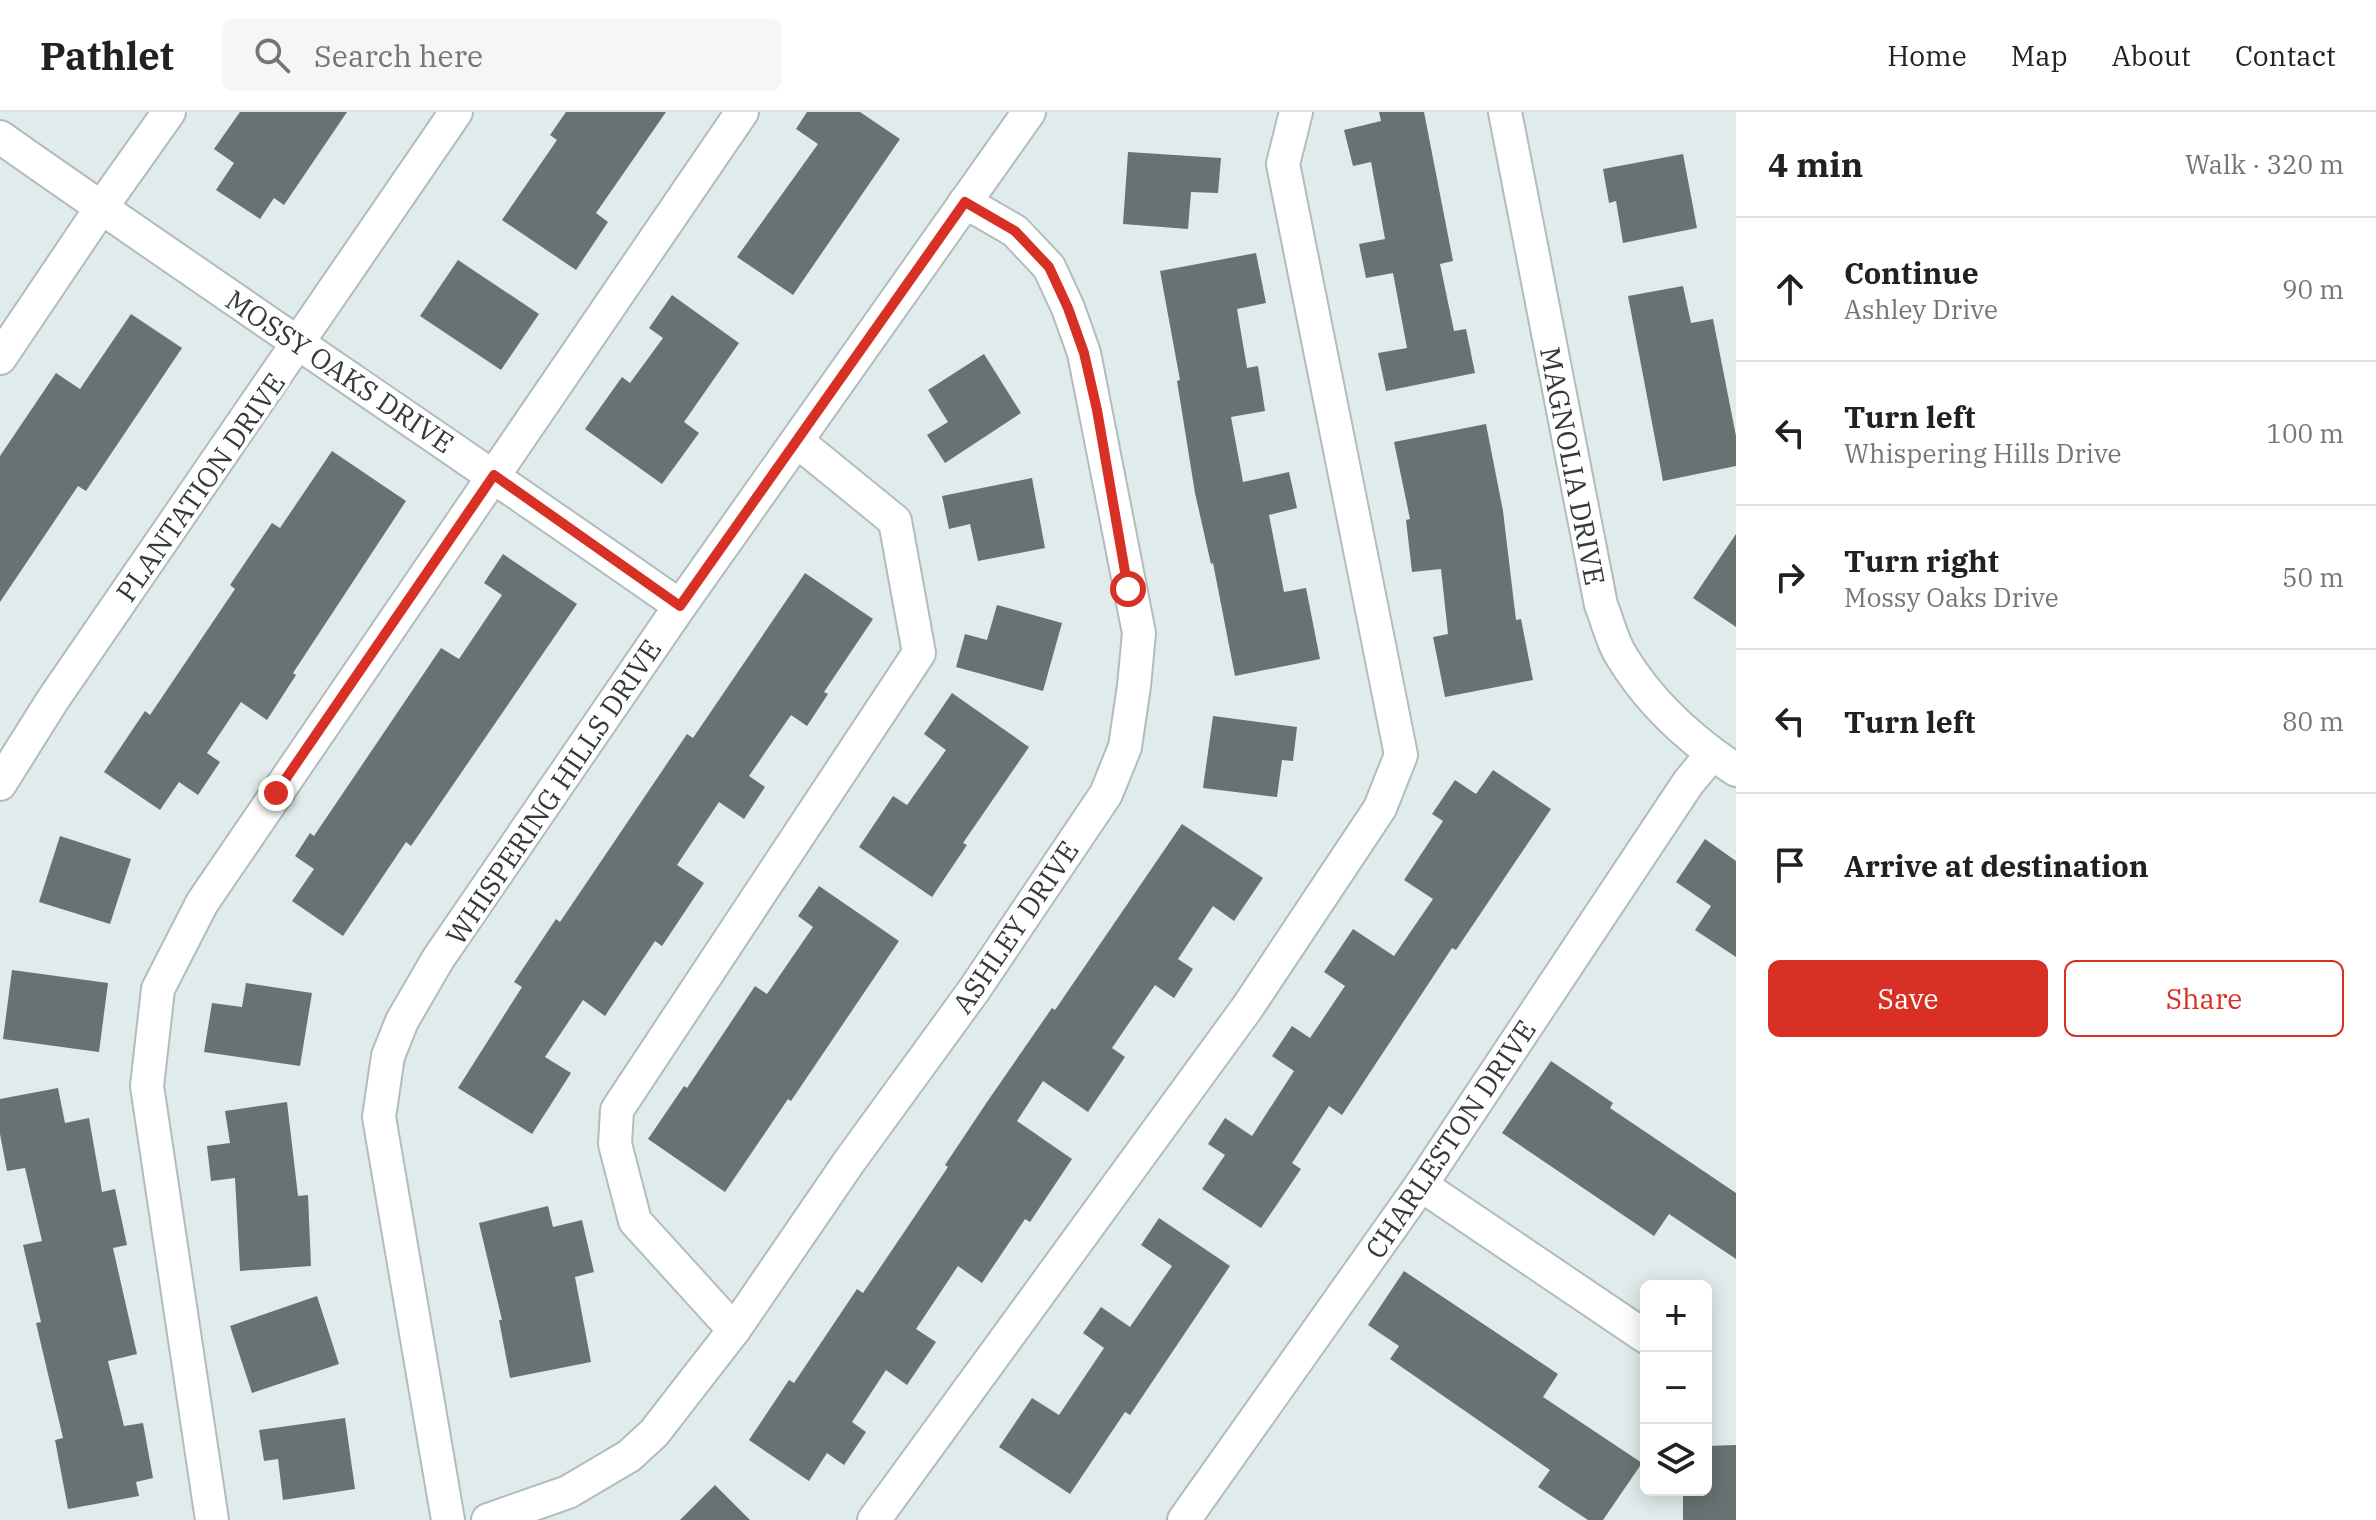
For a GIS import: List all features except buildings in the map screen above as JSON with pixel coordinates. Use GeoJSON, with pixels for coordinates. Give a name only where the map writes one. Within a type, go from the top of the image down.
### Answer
{"type":"FeatureCollection","features":[{"type":"Feature","properties":{"kind":"street"},"geometry":{"type":"LineString","coordinates":[[0,358],[169,112]]}},
{"type":"Feature","properties":{"kind":"street","name":"PLANTATION DRIVE"},"geometry":{"type":"LineString","coordinates":[[0,784],[52,701],[456,112]]}},
{"type":"Feature","properties":{"kind":"street"},"geometry":{"type":"LineString","coordinates":[[212,1520],[147,1086],[158,989],[202,903],[742,112]]}},
{"type":"Feature","properties":{"kind":"street","name":"WHISPERING HILLS DRIVE"},"geometry":{"type":"LineString","coordinates":[[448,1520],[379,1117],[388,1056],[402,1021],[438,959],[680,606],[1029,112]]}},
{"type":"Feature","properties":{"kind":"street"},"geometry":{"type":"LineString","coordinates":[[874,1520],[1247,1008],[1380,808],[1401,755],[1283,164],[1296,112]]}},
{"type":"Feature","properties":{"kind":"street","name":"MAGNOLIA DRIVE"},"geometry":{"type":"LineString","coordinates":[[1505,112],[1601,605],[1620,655],[1650,697],[1724,762]]}},
{"type":"Feature","properties":{"kind":"street","name":"MOSSY OAKS DRIVE"},"geometry":{"type":"LineString","coordinates":[[0,137],[680,606]]}},
{"type":"Feature","properties":{"kind":"street","name":"ASHLEY DRIVE"},"geometry":{"type":"LineString","coordinates":[[488,1520],[568,1492],[629,1456],[664,1421],[734,1330],[849,1162],[974,990],[1106,794],[1125,747],[1139,633],[1084,353],[1049,267],[1015,231],[965,202]]}},
{"type":"Feature","properties":{"kind":"street"},"geometry":{"type":"LineString","coordinates":[[734,1330],[635,1221],[615,1144],[617,1110],[919,653],[895,521],[798,442]]}},
{"type":"Feature","properties":{"kind":"street","name":"CHARLESTON DRIVE"},"geometry":{"type":"LineString","coordinates":[[1184,1520],[1421,1185],[1688,783],[1724,762]]}},
{"type":"Feature","properties":{"kind":"street"},"geometry":{"type":"LineString","coordinates":[[1421,1185],[1640,1333]]}},
{"type":"Feature","properties":{"kind":"route"},"geometry":{"type":"LineString","coordinates":[[276,793],[494,475],[680,606],[965,202],[1015,231],[1049,267],[1068,308],[1084,353],[1097,410],[1128,589]]}}]}
